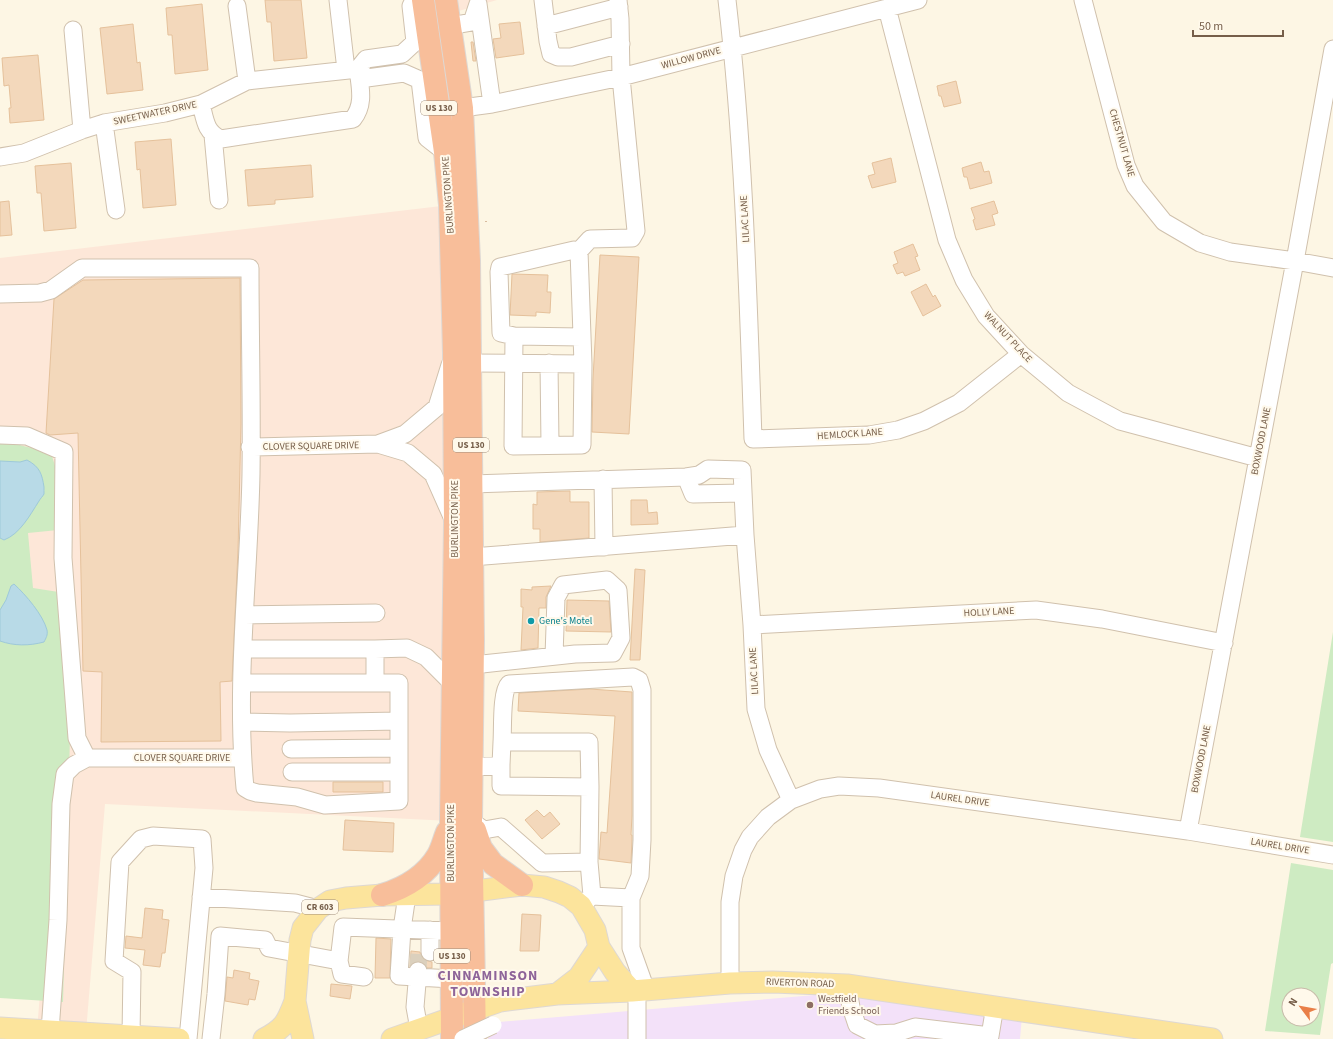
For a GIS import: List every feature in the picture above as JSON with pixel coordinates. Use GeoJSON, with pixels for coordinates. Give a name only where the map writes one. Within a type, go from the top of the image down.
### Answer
{"type":"FeatureCollection","features":[{"type":"Feature","properties":{"kind":"highway","name":"BURLINGTON PIKE"},"geometry":{"type":"LineString","coordinates":[[423,0],[445,152],[472,484],[472,767],[461,821],[451,894],[434,930],[452,979],[452,1029]]}},
{"type":"Feature","properties":{"kind":"highway","name":"BURLINGTON PIKE"},"geometry":{"type":"LineString","coordinates":[[446,0],[462,108],[469,262],[462,358],[455,523],[453,684],[461,821],[472,892],[475,1039]]}},
{"type":"Feature","properties":{"kind":"highway"},"geometry":{"type":"LineString","coordinates":[[382,895],[399,889],[414,881],[428,869],[461,821],[493,864],[522,885]]}},
{"type":"Feature","properties":{"kind":"main road","name":"CR 603"},"geometry":{"type":"LineString","coordinates":[[264,1039],[276,1033],[287,1021],[295,1001],[299,953],[303,928],[318,909],[330,901],[346,898],[407,894],[451,894],[522,885],[544,887],[570,897],[586,901],[599,947],[615,972],[638,991]]}},
{"type":"Feature","properties":{"kind":"main road"},"geometry":{"type":"LineString","coordinates":[[558,994],[579,977],[599,947]]}},
{"type":"Feature","properties":{"kind":"main road","name":"RIVERTON ROAD"},"geometry":{"type":"LineString","coordinates":[[394,1039],[419,1029],[452,1029],[475,1009],[500,1001],[558,994],[638,991],[730,983],[773,982],[847,985],[995,1006],[1116,1032],[1212,1039]]}},
{"type":"Feature","properties":{"kind":"main road"},"geometry":{"type":"LineString","coordinates":[[295,1001],[303,1039]]}},
{"type":"Feature","properties":{"kind":"main road"},"geometry":{"type":"LineString","coordinates":[[0,1028],[179,1039]]}},
{"type":"Feature","properties":{"kind":"street"},"geometry":{"type":"LineString","coordinates":[[201,104],[208,130],[213,135],[221,139],[353,119],[358,112],[361,103],[352,70],[338,0]]}},
{"type":"Feature","properties":{"kind":"street"},"geometry":{"type":"LineString","coordinates":[[352,70],[366,59],[402,54],[415,42],[411,6],[414,0]]}},
{"type":"Feature","properties":{"kind":"street"},"geometry":{"type":"LineString","coordinates":[[543,0],[551,54],[558,57],[571,57],[621,44]]}},
{"type":"Feature","properties":{"kind":"street","name":"LILAC LANE"},"geometry":{"type":"LineString","coordinates":[[727,0],[745,211],[753,439]]}},
{"type":"Feature","properties":{"kind":"street","name":"WILLOW DRIVE"},"geometry":{"type":"LineString","coordinates":[[462,108],[492,104],[621,77],[918,0]]}},
{"type":"Feature","properties":{"kind":"street","name":"CHESTNUT LANE"},"geometry":{"type":"LineString","coordinates":[[1083,0],[1126,165],[1135,186],[1164,222],[1200,243],[1230,252],[1296,261],[1333,268]]}},
{"type":"Feature","properties":{"kind":"street"},"geometry":{"type":"LineString","coordinates":[[450,26],[472,22],[478,2]]}},
{"type":"Feature","properties":{"kind":"street"},"geometry":{"type":"LineString","coordinates":[[478,2],[492,104]]}},
{"type":"Feature","properties":{"kind":"street"},"geometry":{"type":"LineString","coordinates":[[514,336],[513,446],[582,444],[583,364],[579,251],[590,239],[632,238],[636,231],[621,77],[621,44],[618,4],[546,26]]}},
{"type":"Feature","properties":{"kind":"street"},"geometry":{"type":"LineString","coordinates":[[237,6],[247,80]]}},
{"type":"Feature","properties":{"kind":"street","name":"WALNUT PLACE"},"geometry":{"type":"LineString","coordinates":[[887,8],[947,240],[964,280],[986,316],[1021,354],[1068,393],[1120,420],[1258,458]]}},
{"type":"Feature","properties":{"kind":"street"},"geometry":{"type":"LineString","coordinates":[[73,30],[82,130]]}},
{"type":"Feature","properties":{"kind":"street","name":"BOXWOOD LANE"},"geometry":{"type":"LineString","coordinates":[[1188,832],[1296,261],[1333,49]]}},
{"type":"Feature","properties":{"kind":"street"},"geometry":{"type":"LineString","coordinates":[[352,70],[367,78],[404,73],[420,80],[427,138],[445,152]]}},
{"type":"Feature","properties":{"kind":"street","name":"SWEETWATER DRIVE"},"geometry":{"type":"LineString","coordinates":[[0,158],[24,153],[82,130],[104,124],[164,113],[201,104],[247,80],[352,70]]}},
{"type":"Feature","properties":{"kind":"street"},"geometry":{"type":"LineString","coordinates":[[104,124],[116,210]]}},
{"type":"Feature","properties":{"kind":"street"},"geometry":{"type":"LineString","coordinates":[[213,135],[219,200]]}},
{"type":"Feature","properties":{"kind":"street"},"geometry":{"type":"LineString","coordinates":[[579,251],[574,250],[500,267],[501,333],[514,336],[582,337]]}},
{"type":"Feature","properties":{"kind":"street"},"geometry":{"type":"LineString","coordinates":[[0,294],[40,293],[51,290],[82,268],[250,268],[250,447]]}},
{"type":"Feature","properties":{"kind":"street","name":"HEMLOCK LANE"},"geometry":{"type":"LineString","coordinates":[[753,439],[869,435],[898,430],[924,421],[959,403],[1021,354]]}},
{"type":"Feature","properties":{"kind":"street"},"geometry":{"type":"LineString","coordinates":[[462,358],[513,363],[583,364]]}},
{"type":"Feature","properties":{"kind":"street","name":"CLOVER SQUARE DRIVE"},"geometry":{"type":"LineString","coordinates":[[87,758],[242,758],[243,649],[251,473],[250,447],[378,444],[405,434],[437,407],[462,358]]}},
{"type":"Feature","properties":{"kind":"street"},"geometry":{"type":"LineString","coordinates":[[549,363],[550,445]]}},
{"type":"Feature","properties":{"kind":"street"},"geometry":{"type":"LineString","coordinates":[[0,435],[27,436],[64,452],[63,558],[77,738],[87,758],[74,765],[66,774],[61,804],[58,920],[50,1031]]}},
{"type":"Feature","properties":{"kind":"street","name":"CLOVER SQUARE DRIVE"},"geometry":{"type":"LineString","coordinates":[[378,444],[408,454],[433,474],[455,523]]}},
{"type":"Feature","properties":{"kind":"street","name":"LILAC LANE"},"geometry":{"type":"LineString","coordinates":[[686,477],[699,475],[708,469],[742,470],[756,709],[768,750],[791,800]]}},
{"type":"Feature","properties":{"kind":"street"},"geometry":{"type":"LineString","coordinates":[[472,484],[686,477],[693,494],[743,493]]}},
{"type":"Feature","properties":{"kind":"street"},"geometry":{"type":"LineString","coordinates":[[603,479],[604,547]]}},
{"type":"Feature","properties":{"kind":"street"},"geometry":{"type":"LineString","coordinates":[[472,557],[745,535]]}},
{"type":"Feature","properties":{"kind":"street"},"geometry":{"type":"LineString","coordinates":[[473,665],[575,654],[613,653],[621,638],[618,590],[607,580],[563,585],[556,598],[554,656]]}},
{"type":"Feature","properties":{"kind":"street","name":"HOLLY LANE"},"geometry":{"type":"LineString","coordinates":[[752,625],[1036,610],[1102,619],[1224,643]]}},
{"type":"Feature","properties":{"kind":"street"},"geometry":{"type":"LineString","coordinates":[[245,615],[376,614]]}},
{"type":"Feature","properties":{"kind":"street"},"geometry":{"type":"LineString","coordinates":[[243,649],[407,648],[426,657],[453,684]]}},
{"type":"Feature","properties":{"kind":"street"},"geometry":{"type":"LineString","coordinates":[[374,649],[375,683]]}},
{"type":"Feature","properties":{"kind":"street"},"geometry":{"type":"LineString","coordinates":[[590,787],[501,786],[504,694],[508,684],[633,677],[640,680],[642,690],[642,840],[640,876],[631,898],[631,948],[638,991],[637,1039]]}},
{"type":"Feature","properties":{"kind":"street"},"geometry":{"type":"LineString","coordinates":[[242,758],[245,788],[250,792],[292,796],[325,805],[399,801],[399,683],[243,683]]}},
{"type":"Feature","properties":{"kind":"street"},"geometry":{"type":"LineString","coordinates":[[242,722],[399,721]]}},
{"type":"Feature","properties":{"kind":"street"},"geometry":{"type":"LineString","coordinates":[[290,722],[292,796]]}},
{"type":"Feature","properties":{"kind":"street"},"geometry":{"type":"LineString","coordinates":[[502,742],[590,742],[589,862],[586,901],[631,898]]}},
{"type":"Feature","properties":{"kind":"street"},"geometry":{"type":"LineString","coordinates":[[291,749],[399,748]]}},
{"type":"Feature","properties":{"kind":"street"},"geometry":{"type":"LineString","coordinates":[[472,767],[501,765]]}},
{"type":"Feature","properties":{"kind":"street"},"geometry":{"type":"LineString","coordinates":[[292,772],[399,772]]}},
{"type":"Feature","properties":{"kind":"street","name":"LAUREL DRIVE"},"geometry":{"type":"LineString","coordinates":[[730,983],[730,902],[734,876],[743,850],[750,837],[768,817],[791,800],[820,789],[839,786],[879,788],[1188,832],[1333,855]]}},
{"type":"Feature","properties":{"kind":"street"},"geometry":{"type":"LineString","coordinates":[[461,821],[484,830],[501,827],[542,863],[589,862]]}},
{"type":"Feature","properties":{"kind":"street"},"geometry":{"type":"LineString","coordinates":[[131,1036],[132,972],[114,961],[120,862],[141,839],[153,836],[202,838],[204,868],[188,1039]]}},
{"type":"Feature","properties":{"kind":"street"},"geometry":{"type":"LineString","coordinates":[[542,863],[544,887]]}},
{"type":"Feature","properties":{"kind":"street"},"geometry":{"type":"LineString","coordinates":[[407,894],[402,929],[399,976],[423,974],[452,979]]}},
{"type":"Feature","properties":{"kind":"street"},"geometry":{"type":"LineString","coordinates":[[201,897],[295,903],[318,909]]}},
{"type":"Feature","properties":{"kind":"street"},"geometry":{"type":"LineString","coordinates":[[364,978],[342,974],[339,961],[343,927],[434,930],[424,952]]}},
{"type":"Feature","properties":{"kind":"street"},"geometry":{"type":"LineString","coordinates":[[211,1039],[220,936],[265,940],[269,948],[339,961]]}},
{"type":"Feature","properties":{"kind":"street"},"geometry":{"type":"LineString","coordinates":[[419,1029],[415,1007],[423,974]]}},
{"type":"Feature","properties":{"kind":"street"},"geometry":{"type":"LineString","coordinates":[[847,985],[851,1007],[857,1025],[874,1034],[896,1033],[915,1027],[995,1037],[995,1006]]}},
{"type":"Feature","properties":{"kind":"street"},"geometry":{"type":"LineString","coordinates":[[463,1039],[493,1025]]}},
{"type":"Feature","properties":{"kind":"shaded area"},"geometry":{"type":"Polygon","coordinates":[[[446,0],[497,0],[448,14],[446,0]]]}},
{"type":"Feature","properties":{"kind":"shaded area"},"geometry":{"type":"Polygon","coordinates":[[[450,205],[451,821],[105,804],[86,1032],[37,1030],[56,801],[0,554],[0,258],[450,205]]]}},
{"type":"Feature","properties":{"kind":"shaded area","name":"Westfield Friends School"},"geometry":{"type":"Polygon","coordinates":[[[827,994],[1022,1016],[1020,1039],[488,1039],[488,1023],[827,994]]]}},
{"type":"Feature","properties":{"kind":"green space"},"geometry":{"type":"Polygon","coordinates":[[[0,440],[51,453],[57,472],[58,530],[28,533],[33,588],[65,593],[72,660],[63,1002],[0,998],[0,440]]]}},
{"type":"Feature","properties":{"kind":"green space"},"geometry":{"type":"Polygon","coordinates":[[[1333,632],[1333,842],[1300,837],[1333,632]]]}},
{"type":"Feature","properties":{"kind":"green space"},"geometry":{"type":"Polygon","coordinates":[[[1291,863],[1333,870],[1333,963],[1331,964],[1320,1035],[1265,1031],[1291,863]]]}},
{"type":"Feature","properties":{"kind":"water"},"geometry":{"type":"Polygon","coordinates":[[[27,460],[35,465],[40,471],[44,494],[20,529],[4,540],[0,538],[0,461],[20,462],[27,460]]]}},
{"type":"Feature","properties":{"kind":"water"},"geometry":{"type":"Polygon","coordinates":[[[14,584],[29,599],[42,618],[47,632],[44,642],[22,645],[0,641],[0,610],[6,600],[11,586],[14,584]]]}},
{"type":"Feature","properties":{"kind":"building"},"geometry":{"type":"Polygon","coordinates":[[[265,0],[301,0],[307,58],[274,61],[271,22],[267,22],[265,0]]]}},
{"type":"Feature","properties":{"kind":"building"},"geometry":{"type":"Polygon","coordinates":[[[202,4],[208,70],[175,74],[172,35],[168,35],[166,8],[202,4]]]}},
{"type":"Feature","properties":{"kind":"building"},"geometry":{"type":"Polygon","coordinates":[[[520,22],[524,54],[496,58],[493,39],[501,38],[499,24],[520,22]]]}},
{"type":"Feature","properties":{"kind":"building"},"geometry":{"type":"Polygon","coordinates":[[[133,24],[137,63],[140,62],[143,90],[107,94],[100,28],[133,24]]]}},
{"type":"Feature","properties":{"kind":"building"},"geometry":{"type":"Polygon","coordinates":[[[471,42],[473,42],[476,61],[473,61],[471,42]]]}},
{"type":"Feature","properties":{"kind":"building"},"geometry":{"type":"Polygon","coordinates":[[[38,55],[44,120],[10,123],[9,108],[11,108],[9,85],[4,86],[2,58],[38,55]]]}},
{"type":"Feature","properties":{"kind":"building"},"geometry":{"type":"Polygon","coordinates":[[[956,81],[961,103],[944,107],[941,96],[939,96],[937,86],[956,81]]]}},
{"type":"Feature","properties":{"kind":"building"},"geometry":{"type":"Polygon","coordinates":[[[171,139],[176,205],[143,208],[140,169],[137,170],[135,142],[171,139]]]}},
{"type":"Feature","properties":{"kind":"building"},"geometry":{"type":"Polygon","coordinates":[[[891,158],[896,182],[872,188],[868,176],[875,174],[872,163],[891,158]]]}},
{"type":"Feature","properties":{"kind":"building"},"geometry":{"type":"Polygon","coordinates":[[[981,162],[984,172],[989,171],[992,183],[970,189],[967,177],[964,177],[962,168],[981,162]]]}},
{"type":"Feature","properties":{"kind":"building"},"geometry":{"type":"Polygon","coordinates":[[[71,163],[76,228],[44,231],[41,193],[37,193],[35,166],[71,163]]]}},
{"type":"Feature","properties":{"kind":"building"},"geometry":{"type":"Polygon","coordinates":[[[311,165],[313,197],[275,200],[275,204],[248,206],[245,170],[311,165]]]}},
{"type":"Feature","properties":{"kind":"building"},"geometry":{"type":"Polygon","coordinates":[[[9,201],[12,235],[0,236],[0,202],[9,201]]]}},
{"type":"Feature","properties":{"kind":"building"},"geometry":{"type":"Polygon","coordinates":[[[994,201],[998,213],[992,215],[995,225],[976,230],[973,220],[975,219],[971,208],[994,201]]]}},
{"type":"Feature","properties":{"kind":"building"},"geometry":{"type":"Polygon","coordinates":[[[913,244],[918,256],[915,257],[920,270],[905,276],[903,272],[897,274],[893,265],[898,263],[894,252],[913,244]]]}},
{"type":"Feature","properties":{"kind":"building"},"geometry":{"type":"Polygon","coordinates":[[[600,255],[639,257],[629,434],[592,432],[593,378],[600,255]]]}},
{"type":"Feature","properties":{"kind":"building"},"geometry":{"type":"Polygon","coordinates":[[[512,274],[548,275],[547,292],[551,292],[550,313],[536,312],[536,316],[510,315],[512,274]]]}},
{"type":"Feature","properties":{"kind":"building"},"geometry":{"type":"Polygon","coordinates":[[[240,278],[241,423],[238,551],[232,681],[220,682],[221,741],[101,742],[102,672],[83,671],[78,433],[50,435],[46,433],[54,299],[83,280],[240,278]]]}},
{"type":"Feature","properties":{"kind":"building"},"geometry":{"type":"Polygon","coordinates":[[[926,284],[933,297],[935,295],[941,306],[923,316],[911,292],[926,284]]]}},
{"type":"Feature","properties":{"kind":"building"},"geometry":{"type":"Polygon","coordinates":[[[570,491],[570,502],[589,502],[589,538],[540,542],[540,529],[533,529],[533,504],[537,505],[537,492],[570,491]]]}},
{"type":"Feature","properties":{"kind":"building"},"geometry":{"type":"Polygon","coordinates":[[[631,500],[647,500],[648,513],[657,512],[658,524],[631,525],[631,500]]]}},
{"type":"Feature","properties":{"kind":"building"},"geometry":{"type":"Polygon","coordinates":[[[635,569],[645,570],[640,660],[630,660],[635,569]]]}},
{"type":"Feature","properties":{"kind":"building","name":"Gene's Motel"},"geometry":{"type":"Polygon","coordinates":[[[551,586],[546,597],[546,608],[539,608],[538,648],[521,650],[523,607],[521,607],[521,589],[532,590],[532,587],[551,586]]]}},
{"type":"Feature","properties":{"kind":"building"},"geometry":{"type":"Polygon","coordinates":[[[567,600],[609,601],[611,632],[566,631],[567,600]]]}},
{"type":"Feature","properties":{"kind":"building"},"geometry":{"type":"Polygon","coordinates":[[[590,689],[632,692],[631,863],[599,859],[601,832],[607,833],[615,716],[518,711],[519,693],[590,689]]]}},
{"type":"Feature","properties":{"kind":"building"},"geometry":{"type":"Polygon","coordinates":[[[333,782],[383,782],[383,792],[333,792],[333,782]]]}},
{"type":"Feature","properties":{"kind":"building"},"geometry":{"type":"Polygon","coordinates":[[[537,810],[544,817],[550,812],[560,824],[542,839],[525,820],[537,810]]]}},
{"type":"Feature","properties":{"kind":"building"},"geometry":{"type":"Polygon","coordinates":[[[345,820],[394,823],[393,852],[343,850],[345,820]]]}},
{"type":"Feature","properties":{"kind":"building"},"geometry":{"type":"Polygon","coordinates":[[[145,908],[163,910],[162,919],[169,920],[165,953],[162,953],[160,967],[143,965],[145,950],[125,948],[126,936],[142,938],[145,908]]]}},
{"type":"Feature","properties":{"kind":"building"},"geometry":{"type":"Polygon","coordinates":[[[522,914],[541,915],[539,951],[520,951],[522,914]]]}},
{"type":"Feature","properties":{"kind":"building"},"geometry":{"type":"Polygon","coordinates":[[[376,938],[391,939],[390,978],[375,978],[376,938]]]}},
{"type":"Feature","properties":{"kind":"building"},"geometry":{"type":"Polygon","coordinates":[[[411,951],[420,952],[421,957],[432,962],[432,968],[427,968],[424,963],[419,961],[414,962],[410,966],[411,951]]]}},
{"type":"Feature","properties":{"kind":"building"},"geometry":{"type":"Polygon","coordinates":[[[234,970],[250,973],[249,979],[259,981],[255,1000],[249,999],[248,1005],[225,1001],[227,977],[233,978],[234,970]]]}},
{"type":"Feature","properties":{"kind":"building"},"geometry":{"type":"Polygon","coordinates":[[[331,984],[352,986],[350,999],[330,996],[331,984]]]}},
{"type":"Feature","properties":{"kind":"tunnel"},"geometry":{"type":"LineString","coordinates":[[418,971],[419,952]]}},
{"type":"Feature","properties":{"kind":"place","name":"Gene's Motel"},"geometry":{"type":"Point","coordinates":[531,621]}},
{"type":"Feature","properties":{"kind":"place","name":"Westfield Friends School"},"geometry":{"type":"Point","coordinates":[810,1005]}},
{"type":"Feature","properties":{"kind":"district","name":"CINNAMINSON TOWNSHIP"},"geometry":{"type":"Point","coordinates":[488,984]}}]}
